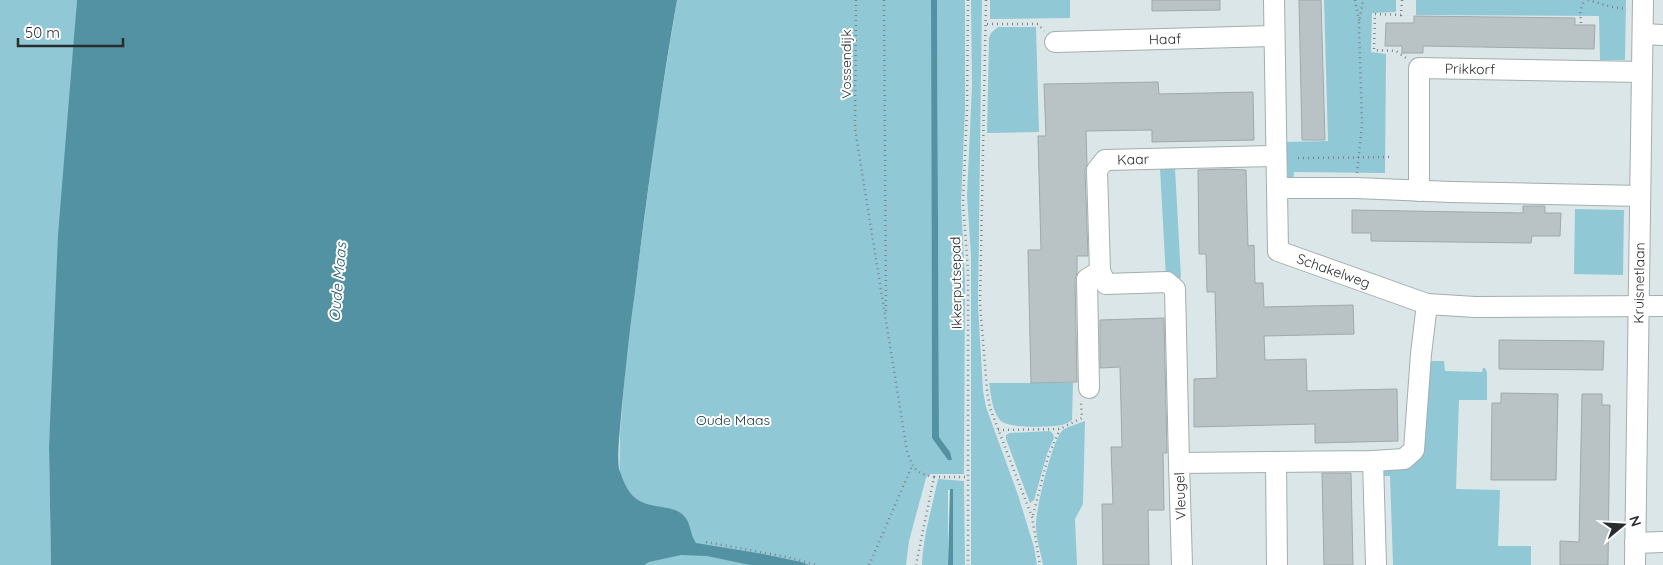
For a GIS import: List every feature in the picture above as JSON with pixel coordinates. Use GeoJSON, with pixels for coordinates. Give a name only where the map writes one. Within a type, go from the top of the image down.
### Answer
{"type":"FeatureCollection","features":[{"type":"Feature","properties":{"kind":"street","name":"Schakelweg"},"geometry":{"type":"LineString","coordinates":[[1274,0],[1278,251],[1427,304],[1475,307],[1663,306]]}},
{"type":"Feature","properties":{"kind":"street","name":"Kruisnetlaan"},"geometry":{"type":"LineString","coordinates":[[1635,565],[1643,6]]}},
{"type":"Feature","properties":{"kind":"street"},"geometry":{"type":"LineString","coordinates":[[1643,34],[1663,35]]}},
{"type":"Feature","properties":{"kind":"street","name":"Haaf"},"geometry":{"type":"LineString","coordinates":[[1055,42],[1274,36]]}},
{"type":"Feature","properties":{"kind":"street","name":"Prikkorf"},"geometry":{"type":"LineString","coordinates":[[1420,68],[1642,72]]}},
{"type":"Feature","properties":{"kind":"street"},"geometry":{"type":"LineString","coordinates":[[1419,191],[1420,68]]}},
{"type":"Feature","properties":{"kind":"street","name":"Kaar"},"geometry":{"type":"LineString","coordinates":[[1100,271],[1097,170],[1105,160],[1276,156]]}},
{"type":"Feature","properties":{"kind":"street"},"geometry":{"type":"LineString","coordinates":[[1277,188],[1356,188],[1640,196]]}},
{"type":"Feature","properties":{"kind":"street"},"geometry":{"type":"LineString","coordinates":[[1089,388],[1087,279],[1100,271],[1106,284],[1167,282],[1175,289],[1179,463]]}},
{"type":"Feature","properties":{"kind":"street","name":"Vleugel"},"geometry":{"type":"LineString","coordinates":[[1182,565],[1179,463],[1373,461],[1404,459],[1414,450],[1421,354],[1427,304]]}},
{"type":"Feature","properties":{"kind":"street"},"geometry":{"type":"LineString","coordinates":[[1373,461],[1376,565]]}},
{"type":"Feature","properties":{"kind":"street"},"geometry":{"type":"LineString","coordinates":[[1276,462],[1277,565]]}},
{"type":"Feature","properties":{"kind":"street"},"geometry":{"type":"LineString","coordinates":[[1635,543],[1663,542]]}},
{"type":"Feature","properties":{"kind":"path","name":"Vossendijk"},"geometry":{"type":"LineString","coordinates":[[856,0],[856,129],[886,320]]}},
{"type":"Feature","properties":{"kind":"path"},"geometry":{"type":"LineString","coordinates":[[884,0],[886,320],[907,451],[912,466],[922,474],[934,477],[967,478]]}},
{"type":"Feature","properties":{"kind":"path","name":"Ikkerputsepad"},"geometry":{"type":"LineString","coordinates":[[968,0],[964,202],[968,272],[968,565]]}},
{"type":"Feature","properties":{"kind":"path"},"geometry":{"type":"LineString","coordinates":[[986,0],[980,304],[987,390],[990,408],[1032,516],[1040,565]]}},
{"type":"Feature","properties":{"kind":"path"},"geometry":{"type":"LineString","coordinates":[[1355,0],[1359,23],[1362,125],[1356,188]]}},
{"type":"Feature","properties":{"kind":"path"},"geometry":{"type":"LineString","coordinates":[[1359,23],[1363,0]]}},
{"type":"Feature","properties":{"kind":"path"},"geometry":{"type":"LineString","coordinates":[[1402,0],[1401,15],[1375,14],[1374,50],[1396,51],[1420,68]]}},
{"type":"Feature","properties":{"kind":"path"},"geometry":{"type":"LineString","coordinates":[[1581,23],[1580,12],[1586,0],[1612,7],[1643,6]]}},
{"type":"Feature","properties":{"kind":"path"},"geometry":{"type":"LineString","coordinates":[[986,24],[1038,24],[1055,42]]}},
{"type":"Feature","properties":{"kind":"path"},"geometry":{"type":"LineString","coordinates":[[1298,158],[1390,157]]}},
{"type":"Feature","properties":{"kind":"path"},"geometry":{"type":"LineString","coordinates":[[998,430],[1060,429],[1082,418],[1081,390],[1089,388]]}},
{"type":"Feature","properties":{"kind":"path"},"geometry":{"type":"LineString","coordinates":[[1032,516],[1048,457],[1060,429]]}},
{"type":"Feature","properties":{"kind":"path"},"geometry":{"type":"LineString","coordinates":[[869,565],[912,466]]}},
{"type":"Feature","properties":{"kind":"path"},"geometry":{"type":"LineString","coordinates":[[916,565],[934,477]]}},
{"type":"Feature","properties":{"kind":"path"},"geometry":{"type":"LineString","coordinates":[[706,542],[787,557],[817,565]]}},
{"type":"Feature","properties":{"kind":"green space"},"geometry":{"type":"Polygon","coordinates":[[[0,0],[77,0],[49,445],[51,565],[0,565],[0,0]]]}},
{"type":"Feature","properties":{"kind":"green space","name":"Oude Maas"},"geometry":{"type":"Polygon","coordinates":[[[677,0],[931,0],[932,438],[950,452],[939,437],[937,0],[965,0],[965,110],[961,203],[965,281],[964,474],[930,474],[926,478],[909,541],[906,565],[618,565],[620,434],[626,360],[656,129],[677,0]]]}},
{"type":"Feature","properties":{"kind":"green space"},"geometry":{"type":"Polygon","coordinates":[[[971,0],[982,0],[978,305],[983,391],[986,407],[1018,495],[1034,547],[1037,565],[971,565],[971,255],[967,196],[972,86],[971,0]]]}},
{"type":"Feature","properties":{"kind":"green space"},"geometry":{"type":"Polygon","coordinates":[[[990,0],[1070,0],[1070,18],[990,19],[990,0]]]}},
{"type":"Feature","properties":{"kind":"green space"},"geometry":{"type":"Polygon","coordinates":[[[1324,0],[1396,0],[1396,12],[1372,13],[1371,52],[1386,54],[1385,173],[1294,172],[1293,183],[1288,178],[1286,142],[1328,141],[1324,0]]]}},
{"type":"Feature","properties":{"kind":"green space"},"geometry":{"type":"Polygon","coordinates":[[[1416,0],[1626,0],[1625,60],[1600,60],[1599,16],[1416,15],[1416,0]]]}},
{"type":"Feature","properties":{"kind":"green space"},"geometry":{"type":"Polygon","coordinates":[[[998,27],[1036,27],[1039,132],[987,133],[989,38],[991,33],[998,27]]]}},
{"type":"Feature","properties":{"kind":"green space"},"geometry":{"type":"Polygon","coordinates":[[[1160,168],[1175,168],[1181,278],[1166,278],[1160,168]]]}},
{"type":"Feature","properties":{"kind":"green space"},"geometry":{"type":"Polygon","coordinates":[[[1575,209],[1624,210],[1623,275],[1574,274],[1575,209]]]}},
{"type":"Feature","properties":{"kind":"green space"},"geometry":{"type":"Polygon","coordinates":[[[1430,361],[1444,361],[1445,371],[1482,372],[1483,368],[1485,368],[1487,372],[1487,400],[1459,400],[1456,489],[1500,490],[1498,546],[1531,546],[1531,565],[1393,565],[1390,476],[1380,476],[1382,469],[1413,464],[1420,457],[1430,361]]]}},
{"type":"Feature","properties":{"kind":"green space"},"geometry":{"type":"Polygon","coordinates":[[[989,383],[1073,383],[1072,420],[1062,425],[1029,427],[1004,423],[995,412],[989,383]]]}},
{"type":"Feature","properties":{"kind":"green space"},"geometry":{"type":"Polygon","coordinates":[[[1085,421],[1083,504],[1075,519],[1077,565],[1043,565],[1037,539],[1036,523],[1050,459],[1059,435],[1063,430],[1085,421]]]}},
{"type":"Feature","properties":{"kind":"green space"},"geometry":{"type":"Polygon","coordinates":[[[1050,431],[1054,438],[1047,454],[1034,500],[1030,503],[1006,435],[1010,433],[1050,431]]]}},
{"type":"Feature","properties":{"kind":"green space"},"geometry":{"type":"Polygon","coordinates":[[[938,479],[964,481],[965,565],[953,565],[953,489],[948,490],[948,565],[922,565],[926,533],[938,479]]]}},
{"type":"Feature","properties":{"kind":"water"},"geometry":{"type":"Polygon","coordinates":[[[77,0],[677,0],[654,146],[631,323],[619,435],[619,469],[632,495],[647,504],[671,509],[684,516],[696,543],[763,554],[809,565],[750,565],[707,556],[681,555],[649,562],[644,565],[51,565],[49,446],[58,235],[77,0]]]}},
{"type":"Feature","properties":{"kind":"water"},"geometry":{"type":"Polygon","coordinates":[[[931,0],[937,0],[939,437],[950,452],[952,460],[948,460],[932,438],[931,0]]]}},
{"type":"Feature","properties":{"kind":"water"},"geometry":{"type":"Polygon","coordinates":[[[950,489],[953,489],[953,565],[948,565],[950,489]]]}},
{"type":"Feature","properties":{"kind":"building"},"geometry":{"type":"Polygon","coordinates":[[[1152,0],[1220,0],[1220,10],[1152,11],[1152,0]]]}},
{"type":"Feature","properties":{"kind":"building"},"geometry":{"type":"Polygon","coordinates":[[[1299,0],[1321,0],[1325,140],[1302,140],[1299,0]]]}},
{"type":"Feature","properties":{"kind":"building"},"geometry":{"type":"Polygon","coordinates":[[[1414,16],[1575,18],[1575,25],[1595,25],[1594,49],[1423,46],[1423,53],[1402,53],[1402,46],[1385,46],[1386,23],[1414,23],[1414,16]]]}},
{"type":"Feature","properties":{"kind":"building"},"geometry":{"type":"Polygon","coordinates":[[[1158,82],[1159,94],[1253,92],[1254,140],[1152,142],[1152,130],[1086,131],[1087,165],[1085,170],[1088,256],[1077,256],[1075,279],[1077,382],[1031,383],[1028,250],[1041,250],[1038,136],[1046,136],[1044,84],[1158,82]]]}},
{"type":"Feature","properties":{"kind":"building"},"geometry":{"type":"Polygon","coordinates":[[[1198,170],[1246,170],[1248,246],[1254,245],[1255,283],[1263,283],[1264,307],[1353,305],[1354,334],[1264,336],[1265,360],[1306,359],[1307,391],[1397,389],[1398,441],[1315,443],[1315,424],[1194,427],[1194,379],[1217,378],[1215,292],[1207,292],[1206,254],[1199,254],[1198,170]]]}},
{"type":"Feature","properties":{"kind":"building"},"geometry":{"type":"Polygon","coordinates":[[[1523,206],[1545,206],[1545,213],[1561,213],[1560,236],[1532,236],[1531,243],[1371,241],[1371,233],[1352,233],[1352,210],[1523,213],[1523,206]]]}},
{"type":"Feature","properties":{"kind":"building"},"geometry":{"type":"Polygon","coordinates":[[[1164,318],[1167,453],[1163,453],[1164,510],[1148,510],[1149,565],[1103,565],[1102,504],[1113,504],[1111,447],[1122,447],[1120,367],[1100,368],[1100,320],[1164,318]]]}},
{"type":"Feature","properties":{"kind":"building"},"geometry":{"type":"Polygon","coordinates":[[[1499,340],[1604,341],[1603,370],[1499,369],[1499,340]]]}},
{"type":"Feature","properties":{"kind":"building"},"geometry":{"type":"Polygon","coordinates":[[[1501,393],[1558,394],[1556,480],[1491,480],[1492,403],[1501,403],[1501,393]]]}},
{"type":"Feature","properties":{"kind":"building"},"geometry":{"type":"Polygon","coordinates":[[[1582,394],[1602,394],[1602,405],[1610,405],[1608,565],[1560,565],[1560,541],[1579,542],[1582,394]]]}},
{"type":"Feature","properties":{"kind":"building"},"geometry":{"type":"Polygon","coordinates":[[[1322,473],[1351,473],[1353,565],[1324,565],[1322,473]]]}}]}
